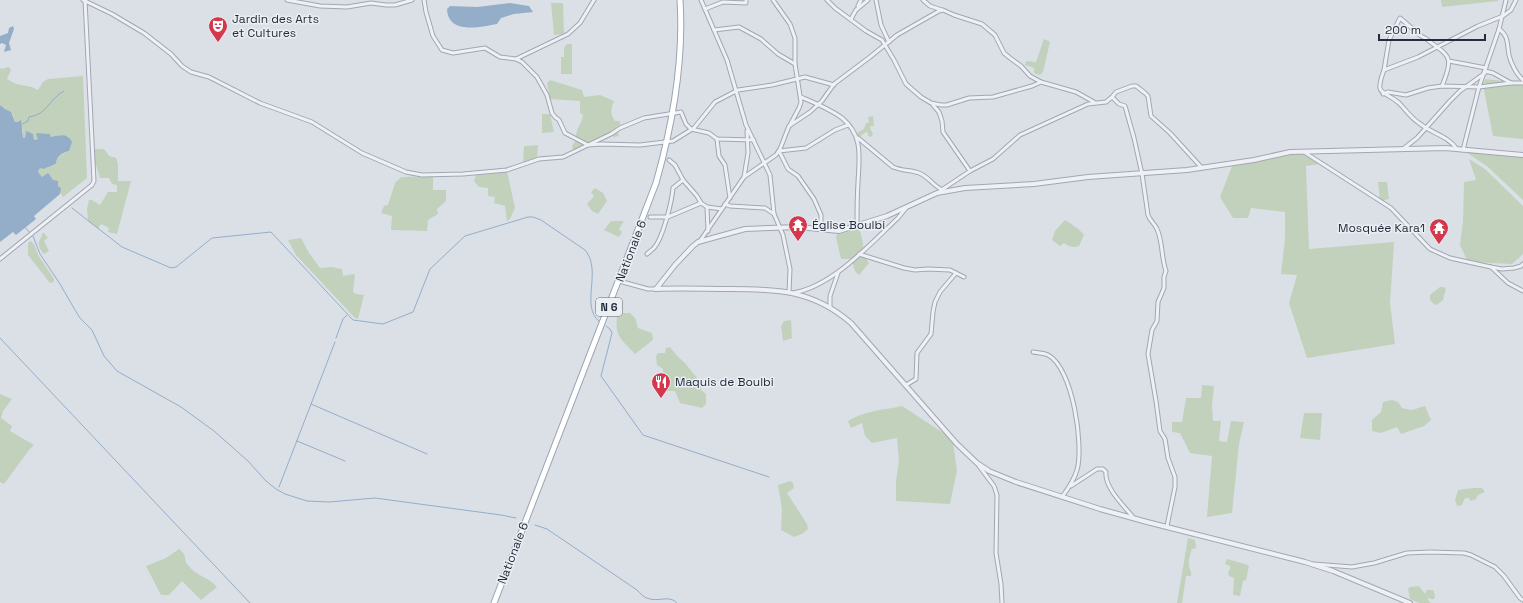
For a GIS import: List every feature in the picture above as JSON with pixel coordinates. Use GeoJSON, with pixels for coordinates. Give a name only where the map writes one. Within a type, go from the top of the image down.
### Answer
{"type":"FeatureCollection","features":[{"type":"Feature","properties":{"kind":"main road","name":"Nationale 6"},"geometry":{"type":"LineString","coordinates":[[494,603],[648,206],[667,142],[673,113],[681,44],[680,0]]}},
{"type":"Feature","properties":{"kind":"street"},"geometry":{"type":"LineString","coordinates":[[0,259],[92,185],[94,181],[84,0],[112,14],[144,34],[172,54],[182,66],[191,72],[209,77],[260,103],[312,122],[362,153],[406,172],[422,175],[503,171],[539,159],[563,157],[611,134],[620,128],[644,118],[681,112],[691,128],[709,133],[717,139],[754,140]]}},
{"type":"Feature","properties":{"kind":"street"},"geometry":{"type":"LineString","coordinates":[[287,0],[320,6],[347,7],[371,3],[395,5],[412,0]]}},
{"type":"Feature","properties":{"kind":"street"},"geometry":{"type":"LineString","coordinates":[[424,0],[433,36],[445,52],[453,53],[485,48],[500,57],[516,59],[526,65],[537,77],[547,95],[552,113],[559,120],[565,133],[588,145],[640,145],[674,141],[698,123],[715,102],[736,90],[810,78],[834,85]]}},
{"type":"Feature","properties":{"kind":"street"},"geometry":{"type":"LineString","coordinates":[[516,59],[568,34],[580,23],[594,0]]}},
{"type":"Feature","properties":{"kind":"street"},"geometry":{"type":"LineString","coordinates":[[701,0],[727,60],[747,127],[769,171],[772,184],[774,214],[783,235],[790,269],[791,293]]}},
{"type":"Feature","properties":{"kind":"street"},"geometry":{"type":"LineString","coordinates":[[704,9],[723,2],[746,3],[746,0]]}},
{"type":"Feature","properties":{"kind":"street"},"geometry":{"type":"LineString","coordinates":[[656,289],[692,246],[708,231],[744,177],[765,163],[779,151],[789,126],[799,108],[801,97],[795,64],[794,35],[790,24],[772,0]]}},
{"type":"Feature","properties":{"kind":"street"},"geometry":{"type":"LineString","coordinates":[[777,7],[778,0]]}},
{"type":"Feature","properties":{"kind":"street"},"geometry":{"type":"LineString","coordinates":[[827,0],[835,8],[886,44],[903,75],[906,84],[939,112],[943,132],[970,171]]}},
{"type":"Feature","properties":{"kind":"street"},"geometry":{"type":"LineString","coordinates":[[851,19],[861,0]]}},
{"type":"Feature","properties":{"kind":"street"},"geometry":{"type":"LineString","coordinates":[[858,8],[868,0]]}},
{"type":"Feature","properties":{"kind":"street"},"geometry":{"type":"LineString","coordinates":[[876,0],[881,25],[889,42]]}},
{"type":"Feature","properties":{"kind":"street"},"geometry":{"type":"LineString","coordinates":[[923,0],[930,6],[982,24],[995,35],[1004,53],[1021,66],[1030,76],[1041,82],[1076,92],[1094,102]]}},
{"type":"Feature","properties":{"kind":"street"},"geometry":{"type":"LineString","coordinates":[[1463,150],[1479,87],[1499,29],[1506,0]]}},
{"type":"Feature","properties":{"kind":"street"},"geometry":{"type":"LineString","coordinates":[[1384,70],[1418,57],[1478,26],[1503,16],[1513,8],[1516,0]]}},
{"type":"Feature","properties":{"kind":"street"},"geometry":{"type":"LineString","coordinates":[[789,126],[810,112],[822,101],[834,85],[886,44],[908,28],[943,10]]}},
{"type":"Feature","properties":{"kind":"street"},"geometry":{"type":"LineString","coordinates":[[1442,86],[1449,61],[1447,56],[1400,18],[1390,40],[1384,70],[1379,84],[1383,94],[1398,103],[1412,118],[1426,128],[1448,139],[1457,149]]}},
{"type":"Feature","properties":{"kind":"street"},"geometry":{"type":"LineString","coordinates":[[714,30],[739,27],[761,39],[778,54],[795,64]]}},
{"type":"Feature","properties":{"kind":"street"},"geometry":{"type":"LineString","coordinates":[[1499,29],[1504,33],[1508,41],[1510,57],[1518,75],[1523,82]]}},
{"type":"Feature","properties":{"kind":"street"},"geometry":{"type":"LineString","coordinates":[[1449,61],[1485,70],[1511,83]]}},
{"type":"Feature","properties":{"kind":"street"},"geometry":{"type":"LineString","coordinates":[[1402,149],[1417,138],[1450,101],[1485,70]]}},
{"type":"Feature","properties":{"kind":"street"},"geometry":{"type":"LineString","coordinates":[[930,103],[947,105],[969,98],[993,97],[1041,82]]}},
{"type":"Feature","properties":{"kind":"street"},"geometry":{"type":"LineString","coordinates":[[1383,94],[1388,92],[1406,95],[1428,88],[1442,86],[1479,87],[1523,82]]}},
{"type":"Feature","properties":{"kind":"street"},"geometry":{"type":"LineString","coordinates":[[698,242],[745,229],[799,227],[839,231],[857,226],[906,208],[937,193],[970,171],[993,159],[1020,135],[1065,113],[1094,102],[1106,102],[1116,92],[1132,86],[1136,86],[1145,92],[1148,96],[1151,116],[1170,133],[1202,168]]}},
{"type":"Feature","properties":{"kind":"street"},"geometry":{"type":"LineString","coordinates":[[801,97],[817,104],[842,119],[865,146],[893,167],[920,173],[942,190],[949,191]]}},
{"type":"Feature","properties":{"kind":"street"},"geometry":{"type":"LineString","coordinates":[[1112,97],[1118,104],[1125,106],[1142,174],[1148,215],[1150,221],[1157,229],[1162,259],[1166,272],[1164,277],[1164,288],[1158,302],[1157,321],[1152,330],[1148,354],[1160,431],[1165,439],[1168,458],[1175,477],[1175,487],[1167,526]]}},
{"type":"Feature","properties":{"kind":"street"},"geometry":{"type":"LineString","coordinates":[[779,151],[806,148],[835,130],[848,125]]}},
{"type":"Feature","properties":{"kind":"street"},"geometry":{"type":"LineString","coordinates":[[744,177],[748,153],[747,127]]}},
{"type":"Feature","properties":{"kind":"street"},"geometry":{"type":"LineString","coordinates":[[856,137],[858,142],[860,164],[857,226]]}},
{"type":"Feature","properties":{"kind":"street"},"geometry":{"type":"LineString","coordinates":[[717,139],[719,156],[724,165],[730,198]]}},
{"type":"Feature","properties":{"kind":"street"},"geometry":{"type":"LineString","coordinates":[[937,193],[965,188],[1034,184],[1088,177],[1142,174],[1202,168],[1254,160],[1280,154],[1304,152],[1445,148],[1523,155]]}},
{"type":"Feature","properties":{"kind":"street"},"geometry":{"type":"LineString","coordinates":[[779,151],[788,169],[798,176],[814,199],[821,215],[821,229]]}},
{"type":"Feature","properties":{"kind":"street"},"geometry":{"type":"LineString","coordinates":[[1304,152],[1391,208],[1430,249],[1450,258],[1502,269],[1514,268],[1523,264]]}},
{"type":"Feature","properties":{"kind":"street"},"geometry":{"type":"LineString","coordinates":[[669,160],[676,165],[682,180],[697,196],[701,203],[707,207],[722,209]]}},
{"type":"Feature","properties":{"kind":"street"},"geometry":{"type":"LineString","coordinates":[[647,254],[654,249],[657,244],[668,217],[674,188],[682,180]]}},
{"type":"Feature","properties":{"kind":"street"},"geometry":{"type":"LineString","coordinates":[[650,217],[668,217],[701,203]]}},
{"type":"Feature","properties":{"kind":"street"},"geometry":{"type":"LineString","coordinates":[[725,204],[730,206],[765,208],[774,214]]}},
{"type":"Feature","properties":{"kind":"street"},"geometry":{"type":"LineString","coordinates":[[707,207],[708,231]]}},
{"type":"Feature","properties":{"kind":"street"},"geometry":{"type":"LineString","coordinates":[[791,293],[805,290],[838,273],[898,218],[906,208]]}},
{"type":"Feature","properties":{"kind":"street"},"geometry":{"type":"LineString","coordinates":[[859,254],[915,270],[945,270],[964,277]]}},
{"type":"Feature","properties":{"kind":"street"},"geometry":{"type":"LineString","coordinates":[[1491,267],[1508,283],[1523,291]]}},
{"type":"Feature","properties":{"kind":"street"},"geometry":{"type":"LineString","coordinates":[[830,307],[830,296],[838,273]]}},
{"type":"Feature","properties":{"kind":"street"},"geometry":{"type":"LineString","coordinates":[[906,385],[916,379],[917,353],[931,334],[935,302],[940,292],[956,273]]}},
{"type":"Feature","properties":{"kind":"street"},"geometry":{"type":"LineString","coordinates":[[619,281],[648,289],[764,289],[791,293],[815,300],[830,307],[851,323],[957,444],[976,462],[989,471],[1016,482],[1062,497],[1231,544],[1278,554],[1312,564],[1333,571],[1410,603]]}},
{"type":"Feature","properties":{"kind":"street"},"geometry":{"type":"LineString","coordinates":[[1033,352],[1048,355],[1055,360],[1066,376],[1074,404],[1079,436],[1077,471],[1069,488],[1062,497]]}},
{"type":"Feature","properties":{"kind":"street"},"geometry":{"type":"LineString","coordinates":[[976,462],[994,486],[997,495],[996,553],[1001,584],[1002,603]]}},
{"type":"Feature","properties":{"kind":"street"},"geometry":{"type":"LineString","coordinates":[[1069,488],[1097,469],[1103,469],[1106,472],[1105,477],[1110,489],[1133,517]]}},
{"type":"Feature","properties":{"kind":"street"},"geometry":{"type":"LineString","coordinates":[[1312,564],[1352,567],[1374,563],[1407,553],[1464,553],[1477,557],[1495,567],[1523,600]]}},
{"type":"Feature","properties":{"kind":"green space"},"geometry":{"type":"Polygon","coordinates":[[[1441,0],[1498,0],[1498,1],[1442,7],[1441,0]]]}},
{"type":"Feature","properties":{"kind":"green space"},"geometry":{"type":"Polygon","coordinates":[[[551,3],[563,3],[564,34],[554,35],[551,3]]]}},
{"type":"Feature","properties":{"kind":"green space"},"geometry":{"type":"Polygon","coordinates":[[[1044,39],[1050,42],[1043,72],[1040,75],[1034,73],[1034,68],[1025,65],[1026,61],[1036,62],[1044,39]]]}},
{"type":"Feature","properties":{"kind":"green space"},"geometry":{"type":"Polygon","coordinates":[[[567,44],[572,44],[572,74],[561,74],[561,57],[564,57],[564,48],[567,44]]]}},
{"type":"Feature","properties":{"kind":"green space"},"geometry":{"type":"Polygon","coordinates":[[[0,67],[1,69],[9,67],[11,70],[7,79],[16,84],[32,87],[38,90],[43,82],[48,79],[83,76],[87,178],[63,197],[53,180],[42,177],[38,173],[40,168],[54,166],[56,161],[64,153],[69,151],[62,135],[51,137],[50,134],[38,133],[39,139],[34,140],[26,131],[25,138],[23,138],[23,130],[18,122],[15,122],[13,115],[0,105],[0,67]]]}},
{"type":"Feature","properties":{"kind":"green space"},"geometry":{"type":"Polygon","coordinates":[[[1485,79],[1523,83],[1523,139],[1493,136],[1483,85],[1485,79]]]}},
{"type":"Feature","properties":{"kind":"green space"},"geometry":{"type":"Polygon","coordinates":[[[550,80],[582,90],[584,97],[600,95],[614,101],[612,113],[615,121],[620,121],[620,125],[616,127],[619,136],[614,137],[611,135],[573,150],[572,146],[576,140],[583,115],[580,113],[580,101],[550,99],[547,83],[550,80]]]}},
{"type":"Feature","properties":{"kind":"green space"},"geometry":{"type":"Polygon","coordinates":[[[542,114],[550,114],[554,132],[542,133],[542,114]]]}},
{"type":"Feature","properties":{"kind":"green space"},"geometry":{"type":"Polygon","coordinates":[[[873,116],[874,126],[871,126],[870,128],[873,134],[871,137],[868,136],[868,133],[866,132],[859,137],[857,133],[864,129],[866,123],[869,123],[868,117],[873,116]]]}},
{"type":"Feature","properties":{"kind":"green space"},"geometry":{"type":"Polygon","coordinates":[[[538,145],[537,159],[523,163],[524,146],[538,145]]]}},
{"type":"Feature","properties":{"kind":"green space"},"geometry":{"type":"Polygon","coordinates":[[[93,149],[104,149],[109,156],[116,158],[118,164],[118,181],[131,181],[117,234],[108,232],[109,228],[101,224],[98,229],[88,221],[87,209],[89,200],[92,200],[100,205],[108,192],[117,192],[117,185],[112,184],[109,178],[100,178],[96,165],[93,165],[93,149]]]}},
{"type":"Feature","properties":{"kind":"green space"},"geometry":{"type":"Polygon","coordinates":[[[1466,152],[1523,157],[1523,200],[1488,167],[1466,152]]]}},
{"type":"Feature","properties":{"kind":"green space"},"geometry":{"type":"Polygon","coordinates":[[[1304,154],[1319,164],[1306,166],[1309,249],[1394,242],[1390,303],[1395,344],[1307,358],[1289,303],[1297,275],[1281,274],[1285,239],[1285,212],[1251,208],[1248,218],[1233,218],[1220,197],[1232,166],[1280,156],[1304,154]]]}},
{"type":"Feature","properties":{"kind":"green space"},"geometry":{"type":"Polygon","coordinates":[[[1469,159],[1485,169],[1523,206],[1523,254],[1512,264],[1471,262],[1466,258],[1460,245],[1463,221],[1464,182],[1476,180],[1469,159]]]}},
{"type":"Feature","properties":{"kind":"green space"},"geometry":{"type":"Polygon","coordinates":[[[507,171],[515,208],[510,219],[507,221],[505,206],[494,203],[495,197],[488,196],[488,188],[479,187],[474,181],[476,175],[507,171]]]}},
{"type":"Feature","properties":{"kind":"green space"},"geometry":{"type":"Polygon","coordinates":[[[433,176],[433,190],[446,190],[446,201],[437,209],[438,214],[428,220],[427,231],[391,230],[392,216],[381,213],[384,206],[388,205],[395,183],[401,177],[433,176]]]}},
{"type":"Feature","properties":{"kind":"green space"},"geometry":{"type":"Polygon","coordinates":[[[1378,182],[1387,182],[1389,199],[1380,201],[1378,182]]]}},
{"type":"Feature","properties":{"kind":"green space"},"geometry":{"type":"Polygon","coordinates":[[[595,188],[603,193],[607,201],[598,214],[592,211],[587,204],[594,196],[591,192],[595,188]]]}},
{"type":"Feature","properties":{"kind":"green space"},"geometry":{"type":"Polygon","coordinates":[[[1065,220],[1083,233],[1084,235],[1079,246],[1071,247],[1064,243],[1060,246],[1052,240],[1055,231],[1065,220]]]}},
{"type":"Feature","properties":{"kind":"green space"},"geometry":{"type":"Polygon","coordinates":[[[611,221],[624,221],[619,229],[622,232],[619,237],[604,230],[611,221]]]}},
{"type":"Feature","properties":{"kind":"green space"},"geometry":{"type":"Polygon","coordinates":[[[859,226],[863,243],[863,254],[869,263],[859,275],[855,271],[851,259],[841,259],[836,237],[839,231],[859,226]]]}},
{"type":"Feature","properties":{"kind":"green space"},"geometry":{"type":"Polygon","coordinates":[[[43,232],[48,238],[44,241],[49,251],[44,254],[39,245],[43,232]]]}},
{"type":"Feature","properties":{"kind":"green space"},"geometry":{"type":"Polygon","coordinates":[[[301,238],[309,253],[320,268],[331,267],[342,269],[343,276],[355,275],[353,292],[364,295],[358,319],[355,318],[296,255],[288,240],[301,238]]]}},
{"type":"Feature","properties":{"kind":"green space"},"geometry":{"type":"Polygon","coordinates":[[[31,241],[35,246],[38,255],[54,279],[54,282],[50,283],[28,255],[28,243],[31,241]]]}},
{"type":"Feature","properties":{"kind":"green space"},"geometry":{"type":"Polygon","coordinates":[[[1440,287],[1444,287],[1446,290],[1444,299],[1437,305],[1430,300],[1430,295],[1440,287]]]}},
{"type":"Feature","properties":{"kind":"green space"},"geometry":{"type":"Polygon","coordinates":[[[618,313],[630,313],[635,318],[638,328],[652,333],[653,340],[635,354],[617,332],[618,313]]]}},
{"type":"Feature","properties":{"kind":"green space"},"geometry":{"type":"Polygon","coordinates":[[[791,320],[792,338],[783,341],[781,326],[784,321],[791,320]]]}},
{"type":"Feature","properties":{"kind":"green space"},"geometry":{"type":"Polygon","coordinates":[[[670,347],[701,383],[701,390],[706,394],[706,404],[702,408],[680,403],[675,391],[667,391],[667,386],[663,386],[663,369],[657,365],[656,356],[658,353],[665,353],[666,348],[670,347]]]}},
{"type":"Feature","properties":{"kind":"green space"},"geometry":{"type":"Polygon","coordinates":[[[1202,385],[1214,386],[1212,405],[1213,421],[1221,421],[1219,441],[1227,442],[1231,421],[1244,422],[1239,444],[1232,513],[1207,517],[1212,456],[1190,453],[1180,433],[1172,432],[1172,422],[1182,422],[1186,398],[1201,398],[1202,385]]]}},
{"type":"Feature","properties":{"kind":"green space"},"geometry":{"type":"Polygon","coordinates":[[[0,394],[12,399],[3,411],[1,418],[12,426],[10,431],[34,445],[4,484],[0,482],[0,394]]]}},
{"type":"Feature","properties":{"kind":"green space"},"geometry":{"type":"Polygon","coordinates":[[[1392,400],[1398,402],[1402,408],[1412,410],[1425,406],[1431,420],[1424,426],[1401,434],[1397,427],[1381,433],[1372,431],[1372,420],[1381,412],[1383,402],[1392,400]]]}},
{"type":"Feature","properties":{"kind":"green space"},"geometry":{"type":"Polygon","coordinates":[[[902,406],[945,434],[953,443],[957,470],[950,504],[896,501],[896,481],[899,461],[897,438],[872,443],[865,436],[862,423],[851,428],[848,421],[867,413],[902,406]]]}},
{"type":"Feature","properties":{"kind":"green space"},"geometry":{"type":"Polygon","coordinates":[[[1304,413],[1322,413],[1320,440],[1300,438],[1304,413]]]}},
{"type":"Feature","properties":{"kind":"green space"},"geometry":{"type":"Polygon","coordinates":[[[790,481],[793,483],[794,488],[787,493],[807,524],[808,529],[802,534],[794,537],[781,530],[782,509],[778,485],[790,481]]]}},
{"type":"Feature","properties":{"kind":"green space"},"geometry":{"type":"Polygon","coordinates":[[[1482,488],[1485,492],[1478,495],[1476,499],[1470,501],[1469,498],[1465,498],[1462,505],[1457,506],[1455,500],[1458,490],[1482,488]]]}},
{"type":"Feature","properties":{"kind":"green space"},"geometry":{"type":"Polygon","coordinates":[[[1188,538],[1195,540],[1196,548],[1192,549],[1190,555],[1189,568],[1191,576],[1186,576],[1182,603],[1177,603],[1188,538]]]}},
{"type":"Feature","properties":{"kind":"green space"},"geometry":{"type":"Polygon","coordinates":[[[179,549],[184,554],[191,569],[217,587],[201,600],[182,581],[169,595],[161,595],[146,566],[166,558],[179,549]]]}},
{"type":"Feature","properties":{"kind":"green space"},"geometry":{"type":"Polygon","coordinates":[[[1227,559],[1249,566],[1246,580],[1243,581],[1240,596],[1233,595],[1234,578],[1229,576],[1228,571],[1230,570],[1230,566],[1225,564],[1227,559]]]}},
{"type":"Feature","properties":{"kind":"green space"},"geometry":{"type":"Polygon","coordinates":[[[1419,586],[1425,594],[1427,590],[1433,590],[1435,596],[1434,599],[1428,598],[1431,603],[1419,603],[1410,599],[1408,589],[1410,587],[1419,586]]]}},
{"type":"Feature","properties":{"kind":"water"},"geometry":{"type":"Polygon","coordinates":[[[510,3],[529,6],[533,12],[514,14],[501,18],[497,24],[483,27],[466,27],[453,23],[449,17],[447,9],[450,6],[477,7],[510,3]]]}},
{"type":"Feature","properties":{"kind":"water"},"geometry":{"type":"Polygon","coordinates":[[[13,26],[14,29],[9,43],[11,50],[4,52],[6,45],[2,43],[0,44],[0,36],[8,33],[9,28],[13,26]]]}},
{"type":"Feature","properties":{"kind":"water"},"geometry":{"type":"Polygon","coordinates":[[[0,105],[11,112],[15,122],[21,120],[23,138],[25,138],[26,131],[33,134],[34,140],[38,139],[36,134],[38,133],[50,134],[51,137],[61,135],[66,136],[72,142],[69,151],[60,155],[55,164],[44,169],[40,168],[38,172],[42,177],[48,173],[53,180],[58,181],[58,186],[61,188],[60,194],[34,216],[36,219],[16,235],[13,232],[0,242],[0,105]]]}},
{"type":"Feature","properties":{"kind":"waterway"},"geometry":{"type":"LineString","coordinates":[[22,124],[28,121],[29,117],[35,116],[44,110],[59,94],[64,91]]}},
{"type":"Feature","properties":{"kind":"waterway"},"geometry":{"type":"LineString","coordinates":[[72,208],[122,247],[171,268],[176,267],[212,238],[271,232],[353,320],[383,324],[413,312],[430,269],[465,236],[528,217],[533,217],[541,220],[585,250],[590,259],[592,268],[591,307],[594,315],[600,322]]}},
{"type":"Feature","properties":{"kind":"waterway"},"geometry":{"type":"LineString","coordinates":[[25,227],[30,233]]}},
{"type":"Feature","properties":{"kind":"waterway"},"geometry":{"type":"LineString","coordinates":[[33,236],[40,254],[80,318],[92,330],[104,356],[117,371],[181,407],[214,431],[248,461],[266,481],[276,489],[285,494],[307,501],[329,502],[375,498],[516,518]]}},
{"type":"Feature","properties":{"kind":"waterway"},"geometry":{"type":"LineString","coordinates":[[336,338],[343,319],[347,315]]}},
{"type":"Feature","properties":{"kind":"waterway"},"geometry":{"type":"LineString","coordinates":[[606,326],[612,333],[601,376],[643,435],[769,477]]}},
{"type":"Feature","properties":{"kind":"waterway"},"geometry":{"type":"LineString","coordinates":[[0,338],[250,603]]}},
{"type":"Feature","properties":{"kind":"waterway"},"geometry":{"type":"LineString","coordinates":[[279,487],[335,342]]}},
{"type":"Feature","properties":{"kind":"waterway"},"geometry":{"type":"LineString","coordinates":[[311,404],[427,454]]}},
{"type":"Feature","properties":{"kind":"waterway"},"geometry":{"type":"LineString","coordinates":[[297,441],[345,461]]}},
{"type":"Feature","properties":{"kind":"waterway"},"geometry":{"type":"LineString","coordinates":[[535,525],[547,529],[637,590],[644,597],[655,600],[671,599],[677,603]]}},
{"type":"Feature","properties":{"kind":"place","name":"Jardin des Arts et Cultures"},"geometry":{"type":"Point","coordinates":[218,43]}},
{"type":"Feature","properties":{"kind":"place","name":"Église Boulbi"},"geometry":{"type":"Point","coordinates":[798,242]}},
{"type":"Feature","properties":{"kind":"place","name":"Mosquée Kara1"},"geometry":{"type":"Point","coordinates":[1439,245]}},
{"type":"Feature","properties":{"kind":"place","name":"Maquis de Boulbi"},"geometry":{"type":"Point","coordinates":[661,399]}}]}
